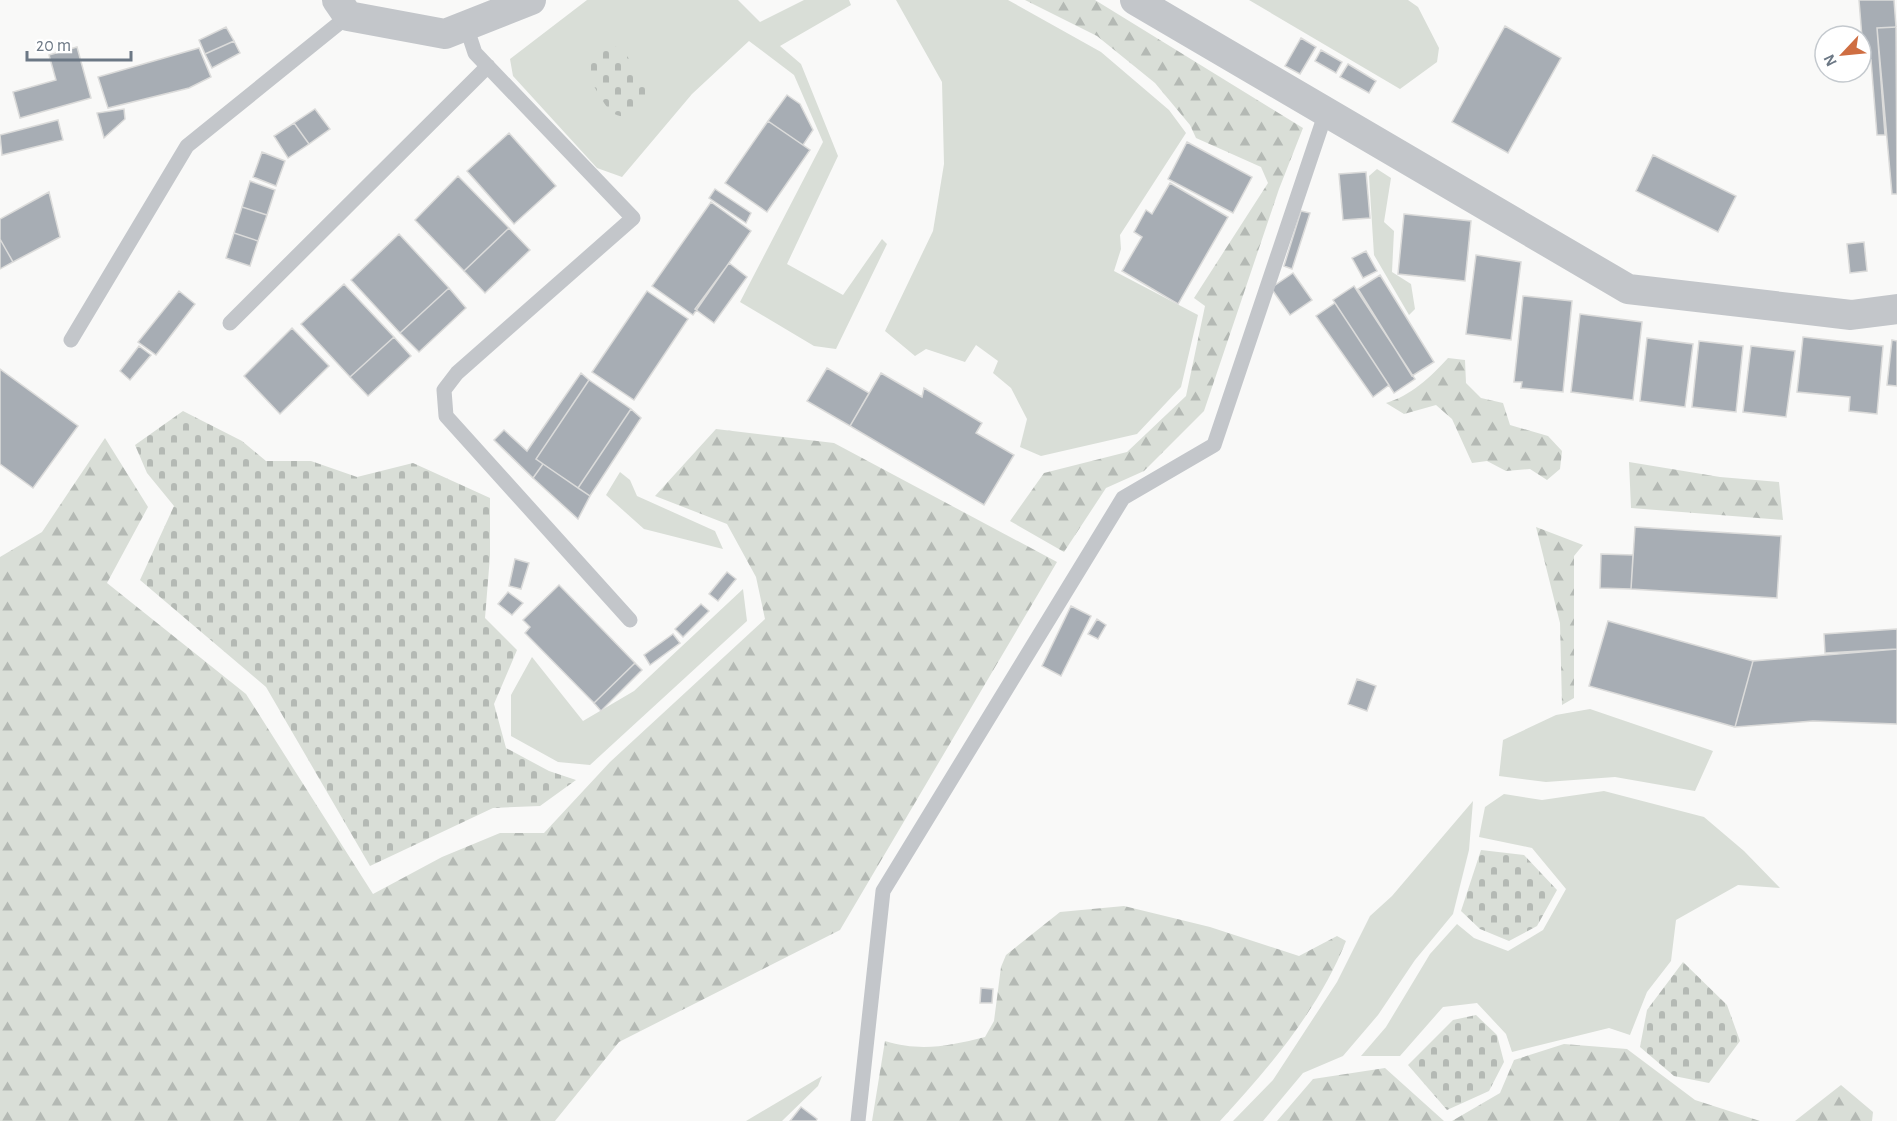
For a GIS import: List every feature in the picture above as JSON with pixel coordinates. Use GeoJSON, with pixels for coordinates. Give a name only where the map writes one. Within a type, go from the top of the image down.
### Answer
{"type":"FeatureCollection","features":[{"type":"Feature","properties":{"kind":"street"},"geometry":{"type":"LineString","coordinates":[[343,8],[445,34],[531,0]]}},
{"type":"Feature","properties":{"kind":"street"},"geometry":{"type":"LineString","coordinates":[[1135,0],[1628,289],[1851,315],[1897,309]]}},
{"type":"Feature","properties":{"kind":"lane"},"geometry":{"type":"LineString","coordinates":[[71,340],[187,146],[343,8]]}},
{"type":"Feature","properties":{"kind":"lane"},"geometry":{"type":"LineString","coordinates":[[466,26],[475,53],[633,218],[457,373],[444,390],[446,416],[630,620]]}},
{"type":"Feature","properties":{"kind":"lane"},"geometry":{"type":"LineString","coordinates":[[230,323],[488,66]]}},
{"type":"Feature","properties":{"kind":"lane"},"geometry":{"type":"LineString","coordinates":[[858,1121],[883,891],[1123,498],[1214,445],[1326,112]]}},
{"type":"Feature","properties":{"kind":"green space"},"geometry":{"type":"Polygon","coordinates":[[[587,0],[738,0],[760,22],[804,0],[849,0],[851,5],[780,46],[801,64],[838,156],[787,264],[843,295],[882,239],[887,244],[836,349],[814,346],[740,302],[823,142],[794,75],[749,41],[692,94],[622,177],[597,168],[513,76],[510,59],[587,0]]]}},
{"type":"Feature","properties":{"kind":"green space"},"geometry":{"type":"Polygon","coordinates":[[[896,0],[1008,0],[1101,52],[1169,110],[1186,133],[1120,235],[1121,249],[1114,271],[1198,315],[1181,387],[1137,434],[1041,456],[1020,447],[1027,419],[1011,388],[993,373],[998,361],[976,345],[965,362],[926,349],[915,356],[885,331],[933,231],[944,164],[942,82],[896,0]]]}},
{"type":"Feature","properties":{"kind":"green space"},"geometry":{"type":"Polygon","coordinates":[[[1025,0],[1095,0],[1303,128],[1279,189],[1204,411],[1144,471],[1106,488],[1064,552],[1010,521],[1044,473],[1127,452],[1186,396],[1205,306],[1194,298],[1268,183],[1261,167],[1196,138],[1190,125],[1155,83],[1097,36],[1025,0]]]}},
{"type":"Feature","properties":{"kind":"green space"},"geometry":{"type":"Polygon","coordinates":[[[1249,0],[1408,0],[1418,7],[1439,48],[1437,62],[1400,89],[1249,0]]]}},
{"type":"Feature","properties":{"kind":"green space"},"geometry":{"type":"Polygon","coordinates":[[[603,44],[621,48],[641,75],[650,102],[628,116],[613,113],[588,76],[593,52],[603,44]]]}},
{"type":"Feature","properties":{"kind":"green space"},"geometry":{"type":"Polygon","coordinates":[[[1377,169],[1391,178],[1384,222],[1394,231],[1392,272],[1411,284],[1415,309],[1409,315],[1374,255],[1369,176],[1377,169]]]}},
{"type":"Feature","properties":{"kind":"green space"},"geometry":{"type":"Polygon","coordinates":[[[1448,358],[1465,360],[1466,383],[1481,398],[1503,403],[1510,425],[1548,436],[1562,451],[1560,469],[1547,480],[1530,469],[1506,471],[1487,461],[1472,463],[1452,419],[1436,405],[1404,414],[1386,403],[1420,385],[1448,358]]]}},
{"type":"Feature","properties":{"kind":"green space"},"geometry":{"type":"Polygon","coordinates":[[[183,411],[242,441],[266,461],[311,461],[357,477],[413,463],[490,498],[490,556],[485,618],[517,650],[494,704],[506,748],[549,771],[576,780],[540,806],[493,808],[370,866],[266,687],[140,580],[174,506],[147,473],[135,445],[183,411]]]}},
{"type":"Feature","properties":{"kind":"green space"},"geometry":{"type":"Polygon","coordinates":[[[716,429],[834,443],[1057,562],[840,930],[619,1042],[555,1121],[0,1121],[0,557],[42,532],[105,438],[148,507],[107,583],[246,694],[373,894],[442,857],[500,833],[544,833],[610,762],[765,619],[756,577],[727,524],[655,496],[716,429]]]}},
{"type":"Feature","properties":{"kind":"green space"},"geometry":{"type":"Polygon","coordinates":[[[1629,462],[1720,477],[1779,482],[1783,520],[1631,508],[1629,462]]]}},
{"type":"Feature","properties":{"kind":"green space"},"geometry":{"type":"Polygon","coordinates":[[[620,472],[630,480],[637,496],[715,531],[723,549],[644,529],[606,495],[620,472]]]}},
{"type":"Feature","properties":{"kind":"green space"},"geometry":{"type":"Polygon","coordinates":[[[1536,527],[1583,545],[1574,556],[1574,698],[1562,705],[1560,623],[1536,527]]]}},
{"type":"Feature","properties":{"kind":"green space"},"geometry":{"type":"Polygon","coordinates":[[[743,589],[747,621],[590,765],[558,762],[511,736],[511,695],[532,657],[583,721],[634,691],[743,589]]]}},
{"type":"Feature","properties":{"kind":"green space"},"geometry":{"type":"Polygon","coordinates":[[[1590,709],[1713,751],[1695,791],[1615,777],[1546,782],[1499,776],[1503,740],[1556,715],[1590,709]]]}},
{"type":"Feature","properties":{"kind":"green space"},"geometry":{"type":"Polygon","coordinates":[[[1604,791],[1704,817],[1744,851],[1780,888],[1738,885],[1676,920],[1671,961],[1647,992],[1630,1035],[1609,1028],[1512,1052],[1506,1034],[1477,1003],[1443,1007],[1400,1056],[1361,1056],[1386,1027],[1430,954],[1457,924],[1474,938],[1508,951],[1543,930],[1566,889],[1532,848],[1479,837],[1485,807],[1504,794],[1542,800],[1604,791]]]}},
{"type":"Feature","properties":{"kind":"green space"},"geometry":{"type":"Polygon","coordinates":[[[1473,801],[1469,850],[1453,914],[1415,960],[1378,1015],[1343,1056],[1303,1073],[1263,1121],[1233,1121],[1273,1080],[1337,982],[1370,916],[1392,896],[1473,801]]]}},
{"type":"Feature","properties":{"kind":"green space"},"geometry":{"type":"Polygon","coordinates":[[[1481,850],[1524,855],[1557,890],[1537,926],[1509,941],[1480,929],[1461,911],[1481,850]]]}},
{"type":"Feature","properties":{"kind":"green space"},"geometry":{"type":"Polygon","coordinates":[[[1124,906],[1210,927],[1299,956],[1337,936],[1346,941],[1322,990],[1291,1037],[1220,1121],[872,1121],[885,1041],[923,1047],[985,1037],[994,1021],[1001,967],[1006,955],[1060,912],[1124,906]]]}},
{"type":"Feature","properties":{"kind":"green space"},"geometry":{"type":"Polygon","coordinates":[[[1683,962],[1727,1005],[1740,1041],[1709,1083],[1674,1076],[1640,1047],[1647,1010],[1683,962]]]}},
{"type":"Feature","properties":{"kind":"green space"},"geometry":{"type":"Polygon","coordinates":[[[1476,1015],[1497,1035],[1504,1062],[1489,1091],[1447,1110],[1408,1065],[1453,1020],[1476,1015]]]}},
{"type":"Feature","properties":{"kind":"green space"},"geometry":{"type":"Polygon","coordinates":[[[1564,1044],[1627,1049],[1695,1100],[1760,1121],[1452,1121],[1500,1093],[1514,1060],[1564,1044]]]}},
{"type":"Feature","properties":{"kind":"green space"},"geometry":{"type":"Polygon","coordinates":[[[1385,1068],[1444,1121],[1277,1121],[1313,1079],[1385,1068]]]}},
{"type":"Feature","properties":{"kind":"green space"},"geometry":{"type":"Polygon","coordinates":[[[822,1076],[818,1086],[782,1121],[746,1121],[822,1076]]]}},
{"type":"Feature","properties":{"kind":"green space"},"geometry":{"type":"Polygon","coordinates":[[[1841,1085],[1873,1112],[1872,1121],[1795,1121],[1841,1085]]]}},
{"type":"Feature","properties":{"kind":"building"},"geometry":{"type":"Polygon","coordinates":[[[1859,0],[1894,0],[1896,27],[1877,28],[1885,135],[1877,135],[1873,84],[1873,24],[1861,24],[1859,0]]]}},
{"type":"Feature","properties":{"kind":"building"},"geometry":{"type":"Polygon","coordinates":[[[1505,26],[1561,58],[1508,153],[1452,122],[1505,26]]]}},
{"type":"Feature","properties":{"kind":"building"},"geometry":{"type":"Polygon","coordinates":[[[226,27],[234,41],[205,54],[199,40],[226,27]]]}},
{"type":"Feature","properties":{"kind":"building"},"geometry":{"type":"Polygon","coordinates":[[[1896,27],[1897,194],[1892,194],[1877,28],[1896,27]]]}},
{"type":"Feature","properties":{"kind":"building"},"geometry":{"type":"Polygon","coordinates":[[[1301,38],[1316,47],[1300,74],[1285,66],[1301,38]]]}},
{"type":"Feature","properties":{"kind":"building"},"geometry":{"type":"Polygon","coordinates":[[[234,41],[240,53],[212,68],[205,54],[234,41]]]}},
{"type":"Feature","properties":{"kind":"building"},"geometry":{"type":"Polygon","coordinates":[[[77,47],[91,98],[20,118],[13,92],[56,80],[49,55],[77,47]]]}},
{"type":"Feature","properties":{"kind":"building"},"geometry":{"type":"Polygon","coordinates":[[[199,48],[211,77],[189,88],[108,108],[98,77],[199,48]]]}},
{"type":"Feature","properties":{"kind":"building"},"geometry":{"type":"Polygon","coordinates":[[[1321,50],[1342,62],[1336,73],[1315,61],[1321,50]]]}},
{"type":"Feature","properties":{"kind":"building"},"geometry":{"type":"Polygon","coordinates":[[[1348,64],[1376,81],[1369,93],[1340,77],[1348,64]]]}},
{"type":"Feature","properties":{"kind":"building"},"geometry":{"type":"Polygon","coordinates":[[[787,95],[800,104],[813,130],[803,145],[768,121],[787,95]]]}},
{"type":"Feature","properties":{"kind":"building"},"geometry":{"type":"Polygon","coordinates":[[[124,109],[125,119],[104,138],[97,113],[124,109]]]}},
{"type":"Feature","properties":{"kind":"building"},"geometry":{"type":"Polygon","coordinates":[[[315,109],[330,129],[309,144],[294,123],[315,109]]]}},
{"type":"Feature","properties":{"kind":"building"},"geometry":{"type":"Polygon","coordinates":[[[58,120],[63,140],[2,155],[0,135],[58,120]]]}},
{"type":"Feature","properties":{"kind":"building"},"geometry":{"type":"Polygon","coordinates":[[[768,121],[810,150],[767,212],[725,183],[768,121]]]}},
{"type":"Feature","properties":{"kind":"building"},"geometry":{"type":"Polygon","coordinates":[[[294,123],[309,144],[288,158],[274,136],[294,123]]]}},
{"type":"Feature","properties":{"kind":"building"},"geometry":{"type":"Polygon","coordinates":[[[509,133],[556,186],[514,224],[467,171],[509,133]]]}},
{"type":"Feature","properties":{"kind":"building"},"geometry":{"type":"Polygon","coordinates":[[[1187,142],[1252,177],[1233,213],[1168,179],[1187,142]]]}},
{"type":"Feature","properties":{"kind":"building"},"geometry":{"type":"Polygon","coordinates":[[[262,152],[285,161],[276,186],[253,177],[262,152]]]}},
{"type":"Feature","properties":{"kind":"building"},"geometry":{"type":"Polygon","coordinates":[[[1653,155],[1736,196],[1718,232],[1636,191],[1653,155]]]}},
{"type":"Feature","properties":{"kind":"building"},"geometry":{"type":"Polygon","coordinates":[[[1366,172],[1370,218],[1343,220],[1339,174],[1366,172]]]}},
{"type":"Feature","properties":{"kind":"building"},"geometry":{"type":"Polygon","coordinates":[[[458,176],[509,228],[464,271],[415,220],[458,176]]]}},
{"type":"Feature","properties":{"kind":"building"},"geometry":{"type":"Polygon","coordinates":[[[250,181],[275,190],[267,215],[242,207],[250,181]]]}},
{"type":"Feature","properties":{"kind":"building"},"geometry":{"type":"Polygon","coordinates":[[[1170,183],[1228,217],[1178,304],[1122,271],[1142,237],[1134,232],[1146,210],[1152,214],[1170,183]]]}},
{"type":"Feature","properties":{"kind":"building"},"geometry":{"type":"Polygon","coordinates":[[[715,189],[751,213],[746,223],[709,198],[715,189]]]}},
{"type":"Feature","properties":{"kind":"building"},"geometry":{"type":"Polygon","coordinates":[[[49,192],[60,237],[13,262],[0,239],[0,219],[49,192]]]}},
{"type":"Feature","properties":{"kind":"building"},"geometry":{"type":"Polygon","coordinates":[[[711,202],[751,231],[693,315],[652,286],[711,202]]]}},
{"type":"Feature","properties":{"kind":"building"},"geometry":{"type":"Polygon","coordinates":[[[242,207],[267,215],[258,241],[234,233],[242,207]]]}},
{"type":"Feature","properties":{"kind":"building"},"geometry":{"type":"Polygon","coordinates":[[[1301,211],[1310,213],[1292,269],[1284,266],[1301,211]]]}},
{"type":"Feature","properties":{"kind":"building"},"geometry":{"type":"Polygon","coordinates":[[[1404,214],[1471,221],[1465,281],[1398,274],[1404,214]]]}},
{"type":"Feature","properties":{"kind":"building"},"geometry":{"type":"Polygon","coordinates":[[[509,228],[530,250],[485,293],[464,271],[509,228]]]}},
{"type":"Feature","properties":{"kind":"building"},"geometry":{"type":"Polygon","coordinates":[[[234,233],[258,241],[250,266],[226,258],[234,233]]]}},
{"type":"Feature","properties":{"kind":"building"},"geometry":{"type":"Polygon","coordinates":[[[399,234],[449,288],[400,333],[351,280],[399,234]]]}},
{"type":"Feature","properties":{"kind":"building"},"geometry":{"type":"Polygon","coordinates":[[[0,239],[13,262],[0,269],[0,239]]]}},
{"type":"Feature","properties":{"kind":"building"},"geometry":{"type":"Polygon","coordinates":[[[1864,242],[1867,271],[1850,273],[1847,244],[1864,242]]]}},
{"type":"Feature","properties":{"kind":"building"},"geometry":{"type":"Polygon","coordinates":[[[1366,251],[1377,271],[1363,278],[1352,258],[1366,251]]]}},
{"type":"Feature","properties":{"kind":"building"},"geometry":{"type":"Polygon","coordinates":[[[1476,255],[1521,262],[1511,340],[1466,334],[1476,255]]]}},
{"type":"Feature","properties":{"kind":"building"},"geometry":{"type":"Polygon","coordinates":[[[729,263],[747,277],[714,323],[695,309],[729,263]]]}},
{"type":"Feature","properties":{"kind":"building"},"geometry":{"type":"Polygon","coordinates":[[[1293,273],[1312,300],[1290,315],[1271,288],[1293,273]]]}},
{"type":"Feature","properties":{"kind":"building"},"geometry":{"type":"Polygon","coordinates":[[[1380,275],[1434,362],[1412,376],[1358,289],[1380,275]]]}},
{"type":"Feature","properties":{"kind":"building"},"geometry":{"type":"Polygon","coordinates":[[[344,284],[394,337],[350,377],[301,324],[344,284]]]}},
{"type":"Feature","properties":{"kind":"building"},"geometry":{"type":"Polygon","coordinates":[[[1354,286],[1415,379],[1394,393],[1333,300],[1354,286]]]}},
{"type":"Feature","properties":{"kind":"building"},"geometry":{"type":"Polygon","coordinates":[[[449,288],[466,308],[419,352],[400,333],[449,288]]]}},
{"type":"Feature","properties":{"kind":"building"},"geometry":{"type":"Polygon","coordinates":[[[179,291],[195,304],[156,355],[138,342],[179,291]]]}},
{"type":"Feature","properties":{"kind":"building"},"geometry":{"type":"Polygon","coordinates":[[[647,291],[688,319],[634,400],[592,372],[647,291]]]}},
{"type":"Feature","properties":{"kind":"building"},"geometry":{"type":"Polygon","coordinates":[[[1523,296],[1572,301],[1563,392],[1521,388],[1522,382],[1514,382],[1523,296]]]}},
{"type":"Feature","properties":{"kind":"building"},"geometry":{"type":"Polygon","coordinates":[[[1335,303],[1389,385],[1373,397],[1316,316],[1335,303]]]}},
{"type":"Feature","properties":{"kind":"building"},"geometry":{"type":"Polygon","coordinates":[[[1580,314],[1642,322],[1633,400],[1571,392],[1580,314]]]}},
{"type":"Feature","properties":{"kind":"building"},"geometry":{"type":"Polygon","coordinates":[[[292,328],[329,366],[280,414],[244,376],[292,328]]]}},
{"type":"Feature","properties":{"kind":"building"},"geometry":{"type":"Polygon","coordinates":[[[394,337],[411,356],[368,396],[350,377],[394,337]]]}},
{"type":"Feature","properties":{"kind":"building"},"geometry":{"type":"Polygon","coordinates":[[[1803,337],[1883,346],[1877,414],[1849,411],[1850,397],[1797,392],[1803,337]]]}},
{"type":"Feature","properties":{"kind":"building"},"geometry":{"type":"Polygon","coordinates":[[[1647,338],[1693,344],[1685,407],[1640,401],[1647,338]]]}},
{"type":"Feature","properties":{"kind":"building"},"geometry":{"type":"Polygon","coordinates":[[[1892,340],[1897,341],[1897,386],[1887,385],[1892,340]]]}},
{"type":"Feature","properties":{"kind":"building"},"geometry":{"type":"Polygon","coordinates":[[[1699,341],[1743,346],[1736,412],[1692,407],[1699,341]]]}},
{"type":"Feature","properties":{"kind":"building"},"geometry":{"type":"Polygon","coordinates":[[[139,346],[151,355],[130,380],[120,371],[139,346]]]}},
{"type":"Feature","properties":{"kind":"building"},"geometry":{"type":"Polygon","coordinates":[[[1751,346],[1795,351],[1786,417],[1743,412],[1751,346]]]}},
{"type":"Feature","properties":{"kind":"building"},"geometry":{"type":"Polygon","coordinates":[[[827,368],[869,393],[850,426],[807,401],[827,368]]]}},
{"type":"Feature","properties":{"kind":"building"},"geometry":{"type":"Polygon","coordinates":[[[0,369],[78,426],[33,488],[0,464],[0,369]]]}},
{"type":"Feature","properties":{"kind":"building"},"geometry":{"type":"Polygon","coordinates":[[[581,373],[589,380],[536,459],[543,464],[533,478],[494,440],[504,430],[527,451],[581,373]]]}},
{"type":"Feature","properties":{"kind":"building"},"geometry":{"type":"Polygon","coordinates":[[[881,373],[922,397],[924,388],[982,423],[976,433],[1014,455],[984,505],[850,426],[881,373]]]}},
{"type":"Feature","properties":{"kind":"building"},"geometry":{"type":"Polygon","coordinates":[[[589,380],[631,409],[578,488],[536,459],[589,380]]]}},
{"type":"Feature","properties":{"kind":"building"},"geometry":{"type":"Polygon","coordinates":[[[631,409],[641,418],[590,496],[578,488],[631,409]]]}},
{"type":"Feature","properties":{"kind":"building"},"geometry":{"type":"Polygon","coordinates":[[[543,464],[590,496],[578,519],[533,478],[543,464]]]}},
{"type":"Feature","properties":{"kind":"building"},"geometry":{"type":"Polygon","coordinates":[[[1635,527],[1781,536],[1777,598],[1631,589],[1635,527]]]}},
{"type":"Feature","properties":{"kind":"building"},"geometry":{"type":"Polygon","coordinates":[[[1601,554],[1633,555],[1631,589],[1600,588],[1601,554]]]}},
{"type":"Feature","properties":{"kind":"building"},"geometry":{"type":"Polygon","coordinates":[[[515,559],[529,563],[521,589],[509,586],[515,559]]]}},
{"type":"Feature","properties":{"kind":"building"},"geometry":{"type":"Polygon","coordinates":[[[727,572],[736,579],[718,601],[709,594],[727,572]]]}},
{"type":"Feature","properties":{"kind":"building"},"geometry":{"type":"Polygon","coordinates":[[[559,585],[635,663],[594,703],[525,633],[530,627],[523,620],[559,585]]]}},
{"type":"Feature","properties":{"kind":"building"},"geometry":{"type":"Polygon","coordinates":[[[508,592],[523,603],[512,615],[498,604],[508,592]]]}},
{"type":"Feature","properties":{"kind":"building"},"geometry":{"type":"Polygon","coordinates":[[[701,604],[709,611],[683,637],[675,629],[701,604]]]}},
{"type":"Feature","properties":{"kind":"building"},"geometry":{"type":"Polygon","coordinates":[[[1071,606],[1091,616],[1061,676],[1042,666],[1071,606]]]}},
{"type":"Feature","properties":{"kind":"building"},"geometry":{"type":"Polygon","coordinates":[[[1097,619],[1106,625],[1098,639],[1088,634],[1097,619]]]}},
{"type":"Feature","properties":{"kind":"building"},"geometry":{"type":"Polygon","coordinates":[[[1608,621],[1753,661],[1735,727],[1589,686],[1608,621]]]}},
{"type":"Feature","properties":{"kind":"building"},"geometry":{"type":"Polygon","coordinates":[[[1897,629],[1897,649],[1825,653],[1824,634],[1897,629]]]}},
{"type":"Feature","properties":{"kind":"building"},"geometry":{"type":"Polygon","coordinates":[[[673,634],[680,643],[650,665],[644,655],[673,634]]]}},
{"type":"Feature","properties":{"kind":"building"},"geometry":{"type":"Polygon","coordinates":[[[1897,649],[1897,724],[1813,721],[1735,727],[1753,661],[1897,649]]]}},
{"type":"Feature","properties":{"kind":"building"},"geometry":{"type":"Polygon","coordinates":[[[635,663],[642,670],[601,711],[594,703],[635,663]]]}},
{"type":"Feature","properties":{"kind":"building"},"geometry":{"type":"Polygon","coordinates":[[[1357,679],[1376,686],[1367,711],[1348,704],[1357,679]]]}},
{"type":"Feature","properties":{"kind":"building"},"geometry":{"type":"Polygon","coordinates":[[[981,988],[993,989],[992,1003],[980,1003],[981,988]]]}},
{"type":"Feature","properties":{"kind":"building"},"geometry":{"type":"Polygon","coordinates":[[[801,1107],[817,1119],[816,1121],[790,1121],[801,1107]]]}}]}
